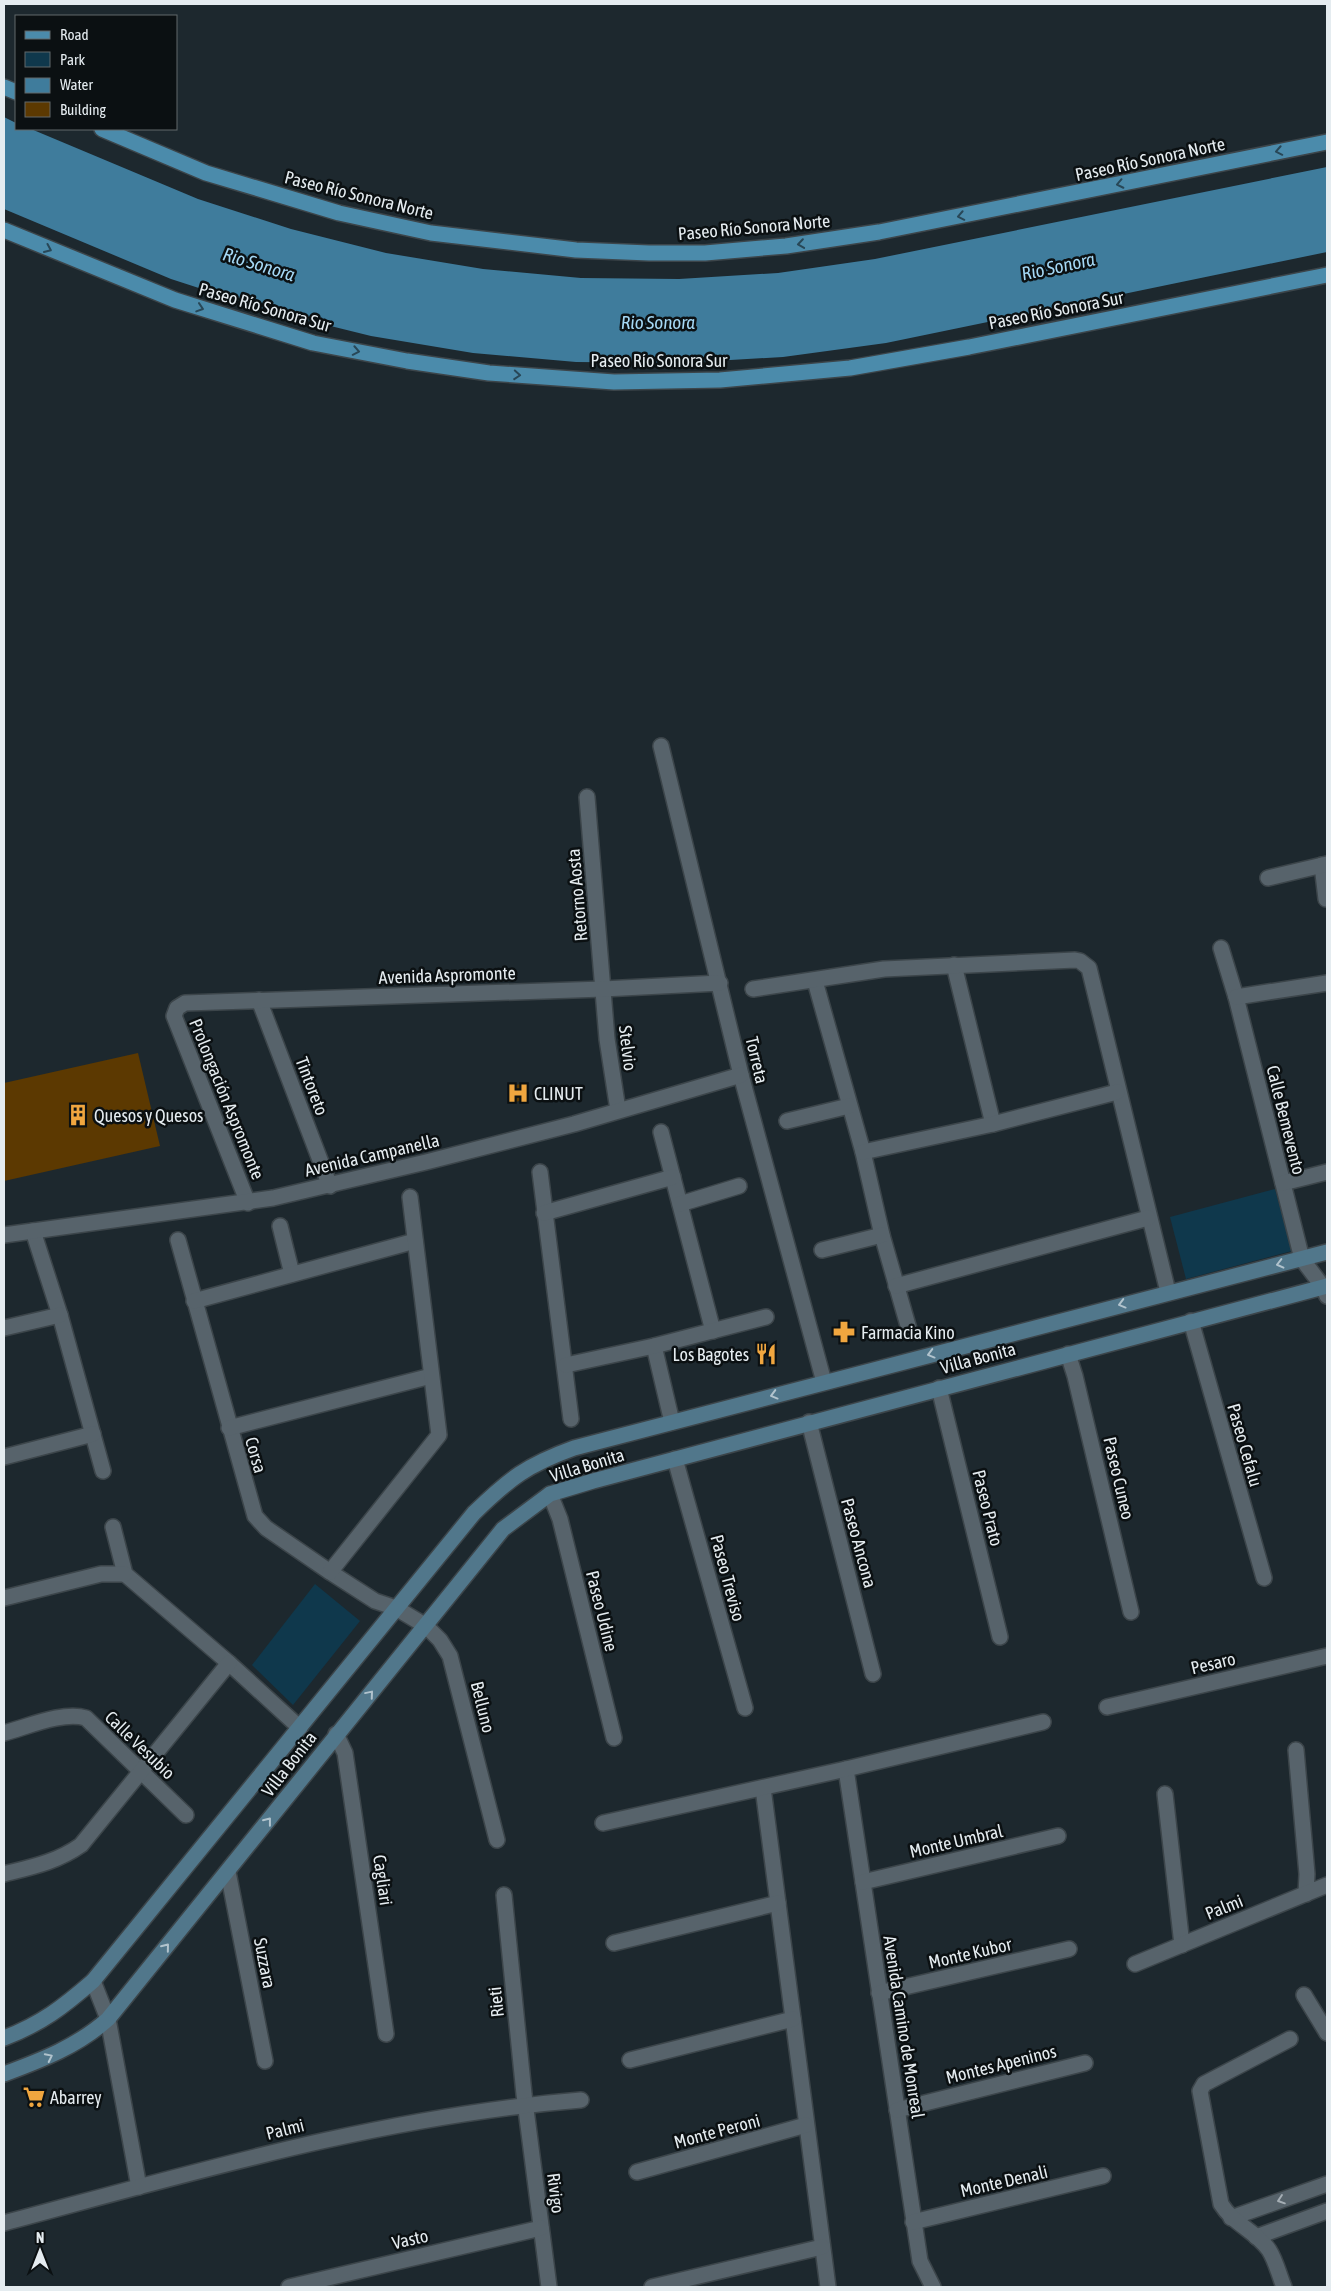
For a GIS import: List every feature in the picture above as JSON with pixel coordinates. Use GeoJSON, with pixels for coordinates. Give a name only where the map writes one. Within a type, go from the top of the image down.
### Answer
{"type":"FeatureCollection","features":[{"type":"Feature","properties":{"kind":"main road","name":"Paseo Río Sonora Norte"},"geometry":{"type":"LineString","coordinates":[[104,130],[206,173],[338,213],[431,233],[576,250],[649,253],[714,252],[786,246],[879,232],[1327,142]]}},
{"type":"Feature","properties":{"kind":"main road","name":"Paseo Río Sonora Sur"},"geometry":{"type":"LineString","coordinates":[[4,230],[175,300],[313,343],[407,361],[489,373],[614,382],[720,380],[850,368],[979,345],[1327,275]]}},
{"type":"Feature","properties":{"kind":"street","name":"Torreta"},"geometry":{"type":"LineString","coordinates":[[661,746],[741,1075],[824,1382]]}},
{"type":"Feature","properties":{"kind":"street","name":"Retorno Aosta"},"geometry":{"type":"LineString","coordinates":[[587,797],[603,989]]}},
{"type":"Feature","properties":{"kind":"street"},"geometry":{"type":"LineString","coordinates":[[1268,878],[1324,864],[1326,899]]}},
{"type":"Feature","properties":{"kind":"street","name":"Calle Bemevento"},"geometry":{"type":"LineString","coordinates":[[1221,948],[1236,997],[1302,1259],[1326,1289]]}},
{"type":"Feature","properties":{"kind":"street"},"geometry":{"type":"LineString","coordinates":[[753,989],[815,981],[884,968],[1074,960],[1085,963],[1089,968],[1117,1092],[1168,1292]]}},
{"type":"Feature","properties":{"kind":"street"},"geometry":{"type":"LineString","coordinates":[[954,966],[993,1124]]}},
{"type":"Feature","properties":{"kind":"street"},"geometry":{"type":"LineString","coordinates":[[815,981],[849,1106],[864,1152],[882,1235],[909,1329]]}},
{"type":"Feature","properties":{"kind":"street","name":"Avenida Aspromonte"},"geometry":{"type":"LineString","coordinates":[[177,1008],[185,1003],[603,989],[720,983]]}},
{"type":"Feature","properties":{"kind":"street"},"geometry":{"type":"LineString","coordinates":[[1236,997],[1327,983]]}},
{"type":"Feature","properties":{"kind":"street","name":"Stelvio"},"geometry":{"type":"LineString","coordinates":[[603,989],[607,1039],[618,1110]]}},
{"type":"Feature","properties":{"kind":"street","name":"Tintoreto"},"geometry":{"type":"LineString","coordinates":[[259,1000],[330,1186]]}},
{"type":"Feature","properties":{"kind":"street","name":"Prolongación Aspromonte"},"geometry":{"type":"LineString","coordinates":[[177,1008],[174,1016],[248,1203]]}},
{"type":"Feature","properties":{"kind":"street","name":"Avenida Campanella"},"geometry":{"type":"LineString","coordinates":[[4,1235],[248,1203],[330,1186],[564,1126],[741,1075]]}},
{"type":"Feature","properties":{"kind":"street"},"geometry":{"type":"LineString","coordinates":[[864,1152],[993,1124],[1117,1092]]}},
{"type":"Feature","properties":{"kind":"street"},"geometry":{"type":"LineString","coordinates":[[787,1121],[849,1106]]}},
{"type":"Feature","properties":{"kind":"street"},"geometry":{"type":"LineString","coordinates":[[661,1132],[713,1331]]}},
{"type":"Feature","properties":{"kind":"street"},"geometry":{"type":"LineString","coordinates":[[540,1172],[544,1213],[566,1365],[571,1420]]}},
{"type":"Feature","properties":{"kind":"street"},"geometry":{"type":"LineString","coordinates":[[1283,1183],[1327,1172]]}},
{"type":"Feature","properties":{"kind":"street"},"geometry":{"type":"LineString","coordinates":[[544,1213],[673,1176]]}},
{"type":"Feature","properties":{"kind":"street"},"geometry":{"type":"LineString","coordinates":[[680,1204],[739,1186]]}},
{"type":"Feature","properties":{"kind":"street"},"geometry":{"type":"LineString","coordinates":[[330,1572],[436,1439],[439,1426],[431,1376],[410,1197]]}},
{"type":"Feature","properties":{"kind":"street"},"geometry":{"type":"LineString","coordinates":[[896,1286],[1148,1218]]}},
{"type":"Feature","properties":{"kind":"street"},"geometry":{"type":"LineString","coordinates":[[280,1226],[292,1274]]}},
{"type":"Feature","properties":{"kind":"street"},"geometry":{"type":"LineString","coordinates":[[33,1231],[60,1315],[103,1471]]}},
{"type":"Feature","properties":{"kind":"street"},"geometry":{"type":"LineString","coordinates":[[822,1250],[882,1235]]}},
{"type":"Feature","properties":{"kind":"street","name":"Corsa"},"geometry":{"type":"LineString","coordinates":[[178,1240],[251,1507],[259,1522],[375,1601],[396,1608]]}},
{"type":"Feature","properties":{"kind":"street"},"geometry":{"type":"LineString","coordinates":[[194,1301],[415,1241]]}},
{"type":"Feature","properties":{"kind":"street","name":"Villa Bonita"},"geometry":{"type":"LineString","coordinates":[[4,2038],[24,2030],[57,2012],[93,1981],[474,1513],[507,1482],[525,1469],[544,1459],[574,1448],[1327,1252]]}},
{"type":"Feature","properties":{"kind":"street","name":"Villa Bonita"},"geometry":{"type":"LineString","coordinates":[[4,2074],[47,2059],[92,2034],[108,2019],[503,1529],[550,1494],[809,1422],[1191,1321],[1326,1289]]}},
{"type":"Feature","properties":{"kind":"street"},"geometry":{"type":"LineString","coordinates":[[4,1328],[60,1315]]}},
{"type":"Feature","properties":{"kind":"street"},"geometry":{"type":"LineString","coordinates":[[566,1365],[654,1346],[766,1317]]}},
{"type":"Feature","properties":{"kind":"street","name":"Paseo Cefalu"},"geometry":{"type":"LineString","coordinates":[[1191,1321],[1264,1578]]}},
{"type":"Feature","properties":{"kind":"street"},"geometry":{"type":"LineString","coordinates":[[654,1346],[672,1422]]}},
{"type":"Feature","properties":{"kind":"street","name":"Paseo Cuneo"},"geometry":{"type":"LineString","coordinates":[[1068,1354],[1075,1376],[1131,1612]]}},
{"type":"Feature","properties":{"kind":"street"},"geometry":{"type":"LineString","coordinates":[[229,1428],[431,1376]]}},
{"type":"Feature","properties":{"kind":"street","name":"Paseo Prato"},"geometry":{"type":"LineString","coordinates":[[939,1388],[1000,1637]]}},
{"type":"Feature","properties":{"kind":"street","name":"Paseo Ancona"},"geometry":{"type":"LineString","coordinates":[[809,1422],[873,1674]]}},
{"type":"Feature","properties":{"kind":"street"},"geometry":{"type":"LineString","coordinates":[[4,1457],[93,1434]]}},
{"type":"Feature","properties":{"kind":"street","name":"Paseo Treviso"},"geometry":{"type":"LineString","coordinates":[[675,1459],[744,1708]]}},
{"type":"Feature","properties":{"kind":"street","name":"Paseo Udine"},"geometry":{"type":"LineString","coordinates":[[550,1494],[560,1519],[614,1738]]}},
{"type":"Feature","properties":{"kind":"street"},"geometry":{"type":"LineString","coordinates":[[113,1527],[125,1574],[229,1663],[300,1728]]}},
{"type":"Feature","properties":{"kind":"street"},"geometry":{"type":"LineString","coordinates":[[4,1598],[101,1574],[125,1574]]}},
{"type":"Feature","properties":{"kind":"street","name":"Belluno"},"geometry":{"type":"LineString","coordinates":[[396,1608],[426,1626],[440,1640],[450,1656],[497,1840]]}},
{"type":"Feature","properties":{"kind":"street","name":"Pesaro"},"geometry":{"type":"LineString","coordinates":[[1107,1707],[1327,1656]]}},
{"type":"Feature","properties":{"kind":"street"},"geometry":{"type":"LineString","coordinates":[[4,1874],[66,1856],[81,1845],[229,1663]]}},
{"type":"Feature","properties":{"kind":"street","name":"Calle Vesubio"},"geometry":{"type":"LineString","coordinates":[[4,1734],[64,1717],[77,1716],[86,1718],[186,1815]]}},
{"type":"Feature","properties":{"kind":"street"},"geometry":{"type":"LineString","coordinates":[[603,1823],[846,1770],[1043,1722]]}},
{"type":"Feature","properties":{"kind":"street","name":"Cagliari"},"geometry":{"type":"LineString","coordinates":[[336,1734],[345,1754],[386,2034]]}},
{"type":"Feature","properties":{"kind":"street"},"geometry":{"type":"LineString","coordinates":[[1296,1750],[1307,1874],[1306,1894]]}},
{"type":"Feature","properties":{"kind":"street","name":"Avenida Camino de Monreal"},"geometry":{"type":"LineString","coordinates":[[846,1770],[913,2222],[920,2261],[933,2287]]}},
{"type":"Feature","properties":{"kind":"street"},"geometry":{"type":"LineString","coordinates":[[763,1788],[828,2287]]}},
{"type":"Feature","properties":{"kind":"street"},"geometry":{"type":"LineString","coordinates":[[1165,1794],[1182,1945]]}},
{"type":"Feature","properties":{"kind":"street","name":"Monte Umbral"},"geometry":{"type":"LineString","coordinates":[[863,1882],[1058,1836]]}},
{"type":"Feature","properties":{"kind":"street","name":"Suzzara"},"geometry":{"type":"LineString","coordinates":[[228,1872],[265,2061]]}},
{"type":"Feature","properties":{"kind":"street","name":"Palmi"},"geometry":{"type":"LineString","coordinates":[[1135,1964],[1327,1885]]}},
{"type":"Feature","properties":{"kind":"street","name":"Rieti"},"geometry":{"type":"LineString","coordinates":[[504,1896],[525,2104]]}},
{"type":"Feature","properties":{"kind":"street"},"geometry":{"type":"LineString","coordinates":[[614,1943],[778,1903]]}},
{"type":"Feature","properties":{"kind":"street","name":"Monte Kubor"},"geometry":{"type":"LineString","coordinates":[[879,1993],[1069,1949]]}},
{"type":"Feature","properties":{"kind":"street"},"geometry":{"type":"LineString","coordinates":[[93,1981],[108,2019],[139,2187]]}},
{"type":"Feature","properties":{"kind":"street"},"geometry":{"type":"LineString","coordinates":[[1304,1995],[1327,2033]]}},
{"type":"Feature","properties":{"kind":"street"},"geometry":{"type":"LineString","coordinates":[[630,2060],[793,2019]]}},
{"type":"Feature","properties":{"kind":"street"},"geometry":{"type":"LineString","coordinates":[[1284,2287],[1272,2255],[1256,2237],[1231,2218],[1221,2204],[1201,2088],[1204,2084],[1290,2039]]}},
{"type":"Feature","properties":{"kind":"street","name":"Montes Apeninos"},"geometry":{"type":"LineString","coordinates":[[897,2110],[1085,2063]]}},
{"type":"Feature","properties":{"kind":"street","name":"Palmi"},"geometry":{"type":"LineString","coordinates":[[4,2223],[284,2148],[362,2131],[525,2104],[581,2100]]}},
{"type":"Feature","properties":{"kind":"street","name":"Rivigo"},"geometry":{"type":"LineString","coordinates":[[525,2104],[549,2287]]}},
{"type":"Feature","properties":{"kind":"street","name":"Monte Peroni"},"geometry":{"type":"LineString","coordinates":[[637,2172],[806,2126]]}},
{"type":"Feature","properties":{"kind":"street","name":"Monte Denali"},"geometry":{"type":"LineString","coordinates":[[913,2222],[1103,2176]]}},
{"type":"Feature","properties":{"kind":"street"},"geometry":{"type":"LineString","coordinates":[[1231,2218],[1327,2184]]}},
{"type":"Feature","properties":{"kind":"street"},"geometry":{"type":"LineString","coordinates":[[1256,2237],[1327,2212]]}},
{"type":"Feature","properties":{"kind":"street","name":"Vasto"},"geometry":{"type":"LineString","coordinates":[[289,2287],[541,2228]]}},
{"type":"Feature","properties":{"kind":"street"},"geometry":{"type":"LineString","coordinates":[[652,2287],[822,2247]]}},
{"type":"Feature","properties":{"kind":"green space"},"geometry":{"type":"Polygon","coordinates":[[[1275,1189],[1292,1251],[1186,1279],[1170,1217],[1275,1189]]]}},
{"type":"Feature","properties":{"kind":"green space"},"geometry":{"type":"Polygon","coordinates":[[[315,1584],[360,1621],[293,1705],[252,1665],[315,1584]]]}},
{"type":"Feature","properties":{"kind":"water","name":"Rio Sonora"},"geometry":{"type":"Polygon","coordinates":[[[4,117],[15,122],[15,130],[33,130],[198,199],[291,229],[386,253],[483,269],[581,278],[679,279],[778,273],[875,259],[1327,167],[1327,252],[886,343],[783,357],[680,363],[576,362],[473,353],[371,336],[270,311],[171,279],[4,209],[4,117]]]}},
{"type":"Feature","properties":{"kind":"building","name":"Quesos y Quesos"},"geometry":{"type":"Polygon","coordinates":[[[138,1053],[160,1146],[4,1181],[4,1083],[138,1053]]]}},
{"type":"Feature","properties":{"kind":"building","name":"CLINUT"},"geometry":{"type":"Polygon","coordinates":[[[524,1083],[528,1099],[511,1103],[508,1087],[524,1083]]]}},
{"type":"Feature","properties":{"kind":"place","name":"CLINUT"},"geometry":{"type":"Point","coordinates":[518,1093]}},
{"type":"Feature","properties":{"kind":"place","name":"Quesos y Quesos"},"geometry":{"type":"Point","coordinates":[78,1115]}},
{"type":"Feature","properties":{"kind":"place","name":"Farmacia Kino"},"geometry":{"type":"Point","coordinates":[844,1332]}},
{"type":"Feature","properties":{"kind":"place","name":"Los Bagotes"},"geometry":{"type":"Point","coordinates":[766,1354]}},
{"type":"Feature","properties":{"kind":"place","name":"Abarrey"},"geometry":{"type":"Point","coordinates":[34,2097]}}]}
